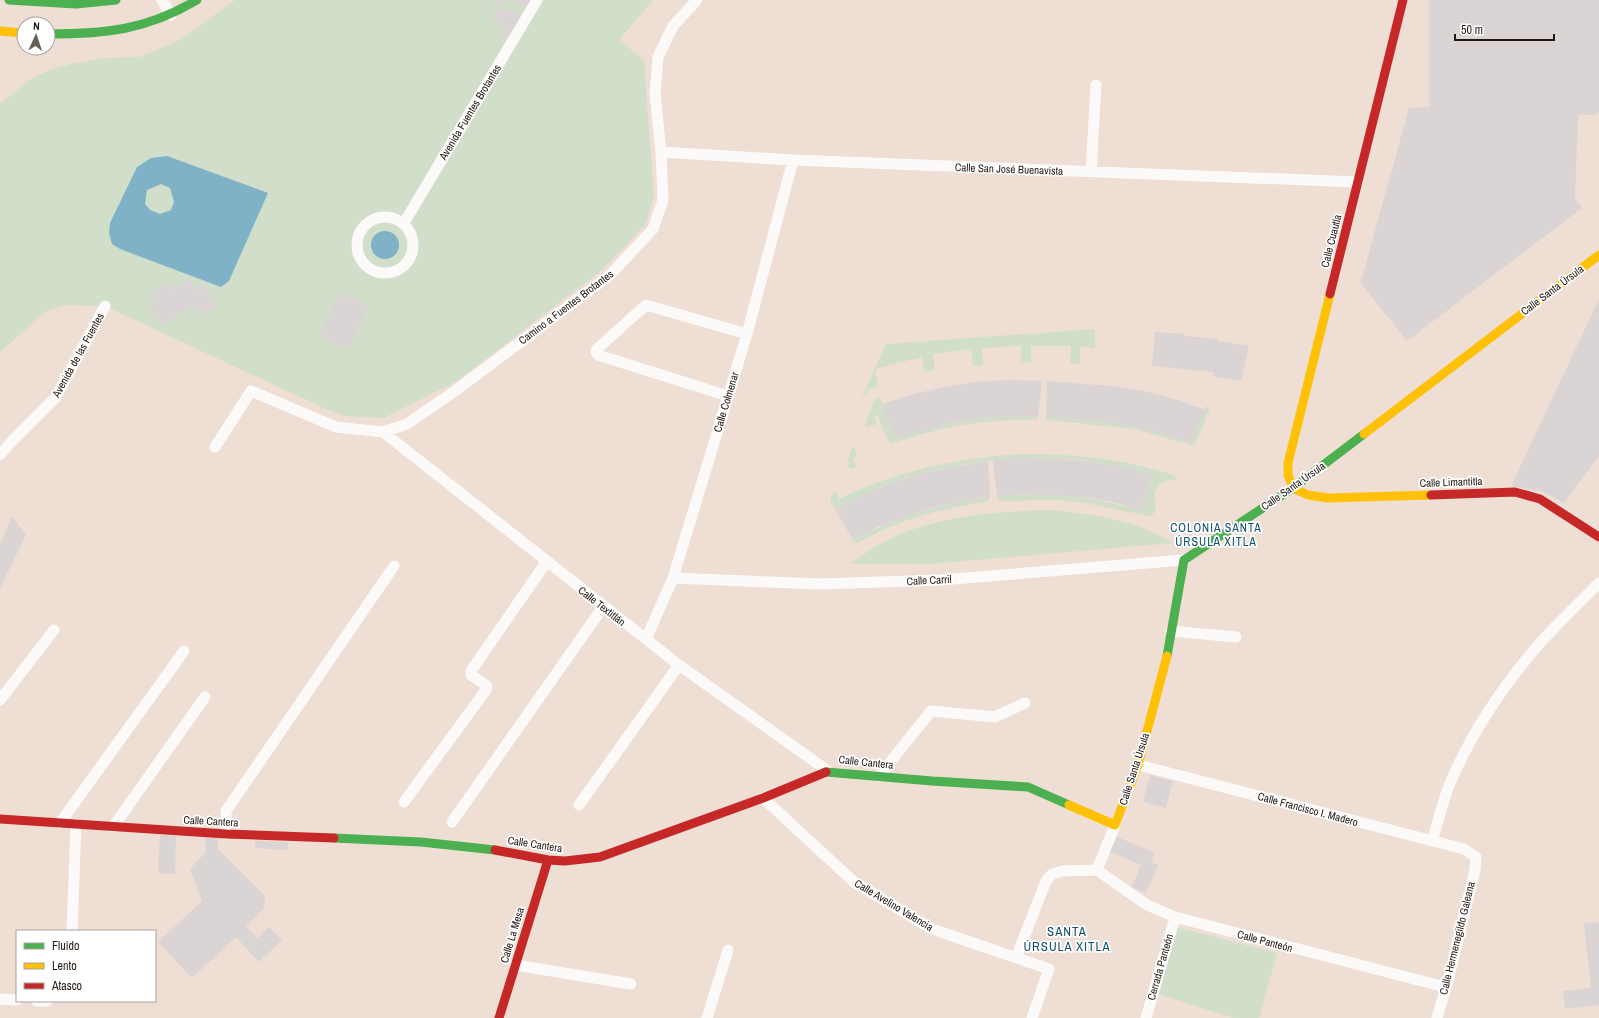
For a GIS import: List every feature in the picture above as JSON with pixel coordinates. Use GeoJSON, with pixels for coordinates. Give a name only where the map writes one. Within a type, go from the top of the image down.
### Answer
{"type":"FeatureCollection","features":[{"type":"Feature","properties":{"kind":"street"},"geometry":{"type":"LineString","coordinates":[[9,0],[100,4],[116,0]]}},
{"type":"Feature","properties":{"kind":"street"},"geometry":{"type":"LineString","coordinates":[[162,0],[171,15]]}},
{"type":"Feature","properties":{"kind":"street"},"geometry":{"type":"LineString","coordinates":[[56,34],[116,32],[171,15],[197,0]]}},
{"type":"Feature","properties":{"kind":"street","name":"Avenida Fuentes Brotantes"},"geometry":{"type":"LineString","coordinates":[[404,224],[537,0]]}},
{"type":"Feature","properties":{"kind":"street","name":"Camino a Fuentes Brotantes"},"geometry":{"type":"LineString","coordinates":[[215,447],[251,391],[336,427],[383,432],[407,424],[455,391],[610,276],[653,229],[663,200],[661,152],[655,94],[658,57],[673,26],[697,0]]}},
{"type":"Feature","properties":{"kind":"street","name":"Calle Cuautla"},"geometry":{"type":"LineString","coordinates":[[1293,488],[1288,475],[1288,464],[1403,0]]}},
{"type":"Feature","properties":{"kind":"street"},"geometry":{"type":"LineString","coordinates":[[0,31],[16,32]]}},
{"type":"Feature","properties":{"kind":"street"},"geometry":{"type":"LineString","coordinates":[[1091,173],[1096,85]]}},
{"type":"Feature","properties":{"kind":"street","name":"Calle San José Buenavista"},"geometry":{"type":"LineString","coordinates":[[661,152],[793,160],[1091,173],[1358,182]]}},
{"type":"Feature","properties":{"kind":"street","name":"Calle Colmenar"},"geometry":{"type":"LineString","coordinates":[[646,640],[673,578],[748,334],[793,160]]}},
{"type":"Feature","properties":{"kind":"street"},"geometry":{"type":"LineString","coordinates":[[382,216],[394,217],[404,224],[411,233],[414,244],[412,254],[407,264],[398,270],[387,273],[377,272],[367,267],[360,259],[356,248],[357,237],[362,227],[371,220],[382,216]]}},
{"type":"Feature","properties":{"kind":"street","name":"Calle Santa Úrsula"},"geometry":{"type":"LineString","coordinates":[[1097,870],[1138,765],[1165,666],[1184,560],[1293,488],[1599,254]]}},
{"type":"Feature","properties":{"kind":"street"},"geometry":{"type":"LineString","coordinates":[[728,396],[598,355],[596,352],[597,349],[646,305],[748,334]]}},
{"type":"Feature","properties":{"kind":"street","name":"Avenida de las Fuentes"},"geometry":{"type":"LineString","coordinates":[[0,455],[56,397],[105,306]]}},
{"type":"Feature","properties":{"kind":"street","name":"Calle Textitlán"},"geometry":{"type":"LineString","coordinates":[[383,432],[646,640],[828,771]]}},
{"type":"Feature","properties":{"kind":"street","name":"Calle Limantitla"},"geometry":{"type":"LineString","coordinates":[[1293,488],[1308,495],[1328,498],[1515,492],[1540,499],[1598,534]]}},
{"type":"Feature","properties":{"kind":"street","name":"Calle Carril"},"geometry":{"type":"LineString","coordinates":[[673,578],[820,584],[933,580],[1184,560]]}},
{"type":"Feature","properties":{"kind":"street"},"geometry":{"type":"LineString","coordinates":[[404,802],[486,690],[486,685],[471,675],[471,671],[547,562]]}},
{"type":"Feature","properties":{"kind":"street"},"geometry":{"type":"LineString","coordinates":[[226,834],[226,811],[394,566]]}},
{"type":"Feature","properties":{"kind":"street"},"geometry":{"type":"LineString","coordinates":[[1432,841],[1449,786],[1465,753],[1488,713],[1511,679],[1540,644],[1599,583]]}},
{"type":"Feature","properties":{"kind":"street"},"geometry":{"type":"LineString","coordinates":[[452,822],[603,607]]}},
{"type":"Feature","properties":{"kind":"street"},"geometry":{"type":"LineString","coordinates":[[0,700],[54,630]]}},
{"type":"Feature","properties":{"kind":"street"},"geometry":{"type":"LineString","coordinates":[[1171,631],[1236,637]]}},
{"type":"Feature","properties":{"kind":"street"},"geometry":{"type":"LineString","coordinates":[[60,823],[184,651]]}},
{"type":"Feature","properties":{"kind":"street"},"geometry":{"type":"LineString","coordinates":[[579,805],[679,665]]}},
{"type":"Feature","properties":{"kind":"street"},"geometry":{"type":"LineString","coordinates":[[113,827],[205,697]]}},
{"type":"Feature","properties":{"kind":"street"},"geometry":{"type":"LineString","coordinates":[[879,776],[931,711],[995,717],[1025,703]]}},
{"type":"Feature","properties":{"kind":"street","name":"Calle Francisco I. Madero"},"geometry":{"type":"LineString","coordinates":[[1138,765],[1464,849],[1476,857]]}},
{"type":"Feature","properties":{"kind":"street","name":"Calle Cantera"},"geometry":{"type":"LineString","coordinates":[[0,819],[226,834],[421,842],[484,848],[548,860],[565,861],[600,857],[763,798],[828,771],[932,781],[1028,787],[1115,825]]}},
{"type":"Feature","properties":{"kind":"street","name":"Calle Avelino Valencia"},"geometry":{"type":"LineString","coordinates":[[763,798],[854,882],[932,929],[1049,969],[1032,1018]]}},
{"type":"Feature","properties":{"kind":"street"},"geometry":{"type":"LineString","coordinates":[[72,930],[76,824]]}},
{"type":"Feature","properties":{"kind":"street","name":"Calle Hermenegildo Galeana"},"geometry":{"type":"LineString","coordinates":[[1437,1018],[1476,857]]}},
{"type":"Feature","properties":{"kind":"street","name":"Calle La Mesa"},"geometry":{"type":"LineString","coordinates":[[499,1018],[548,860]]}},
{"type":"Feature","properties":{"kind":"street"},"geometry":{"type":"LineString","coordinates":[[1016,958],[1046,881],[1052,874],[1063,871],[1097,870]]}},
{"type":"Feature","properties":{"kind":"street","name":"Calle Panteón"},"geometry":{"type":"LineString","coordinates":[[1097,870],[1147,905],[1175,917],[1445,987]]}},
{"type":"Feature","properties":{"kind":"street","name":"Cerrada Panteón"},"geometry":{"type":"LineString","coordinates":[[1146,1018],[1175,917]]}},
{"type":"Feature","properties":{"kind":"street"},"geometry":{"type":"LineString","coordinates":[[707,1018],[728,950]]}},
{"type":"Feature","properties":{"kind":"street"},"geometry":{"type":"LineString","coordinates":[[516,965],[631,984]]}},
{"type":"Feature","properties":{"kind":"street"},"geometry":{"type":"LineString","coordinates":[[0,999],[16,1000]]}},
{"type":"Feature","properties":{"kind":"green space"},"geometry":{"type":"Polygon","coordinates":[[[235,0],[653,0],[619,40],[644,60],[654,197],[645,225],[601,271],[457,381],[384,418],[345,416],[326,409],[105,306],[66,305],[45,312],[0,352],[0,104],[31,79],[49,70],[75,63],[106,58],[139,57],[180,40],[235,0]]]}},
{"type":"Feature","properties":{"kind":"green space"},"geometry":{"type":"Polygon","coordinates":[[[1095,329],[1095,348],[1080,347],[1080,364],[1070,363],[1071,346],[1031,346],[1031,363],[1021,363],[1021,346],[982,348],[983,365],[973,366],[971,349],[933,354],[935,370],[925,372],[922,357],[878,368],[875,371],[878,384],[875,388],[869,389],[861,399],[886,344],[1095,329]]]}},
{"type":"Feature","properties":{"kind":"green space"},"geometry":{"type":"Polygon","coordinates":[[[880,398],[882,404],[951,423],[981,418],[1009,416],[1038,417],[1036,420],[997,421],[962,425],[926,433],[890,444],[877,415],[874,416],[877,424],[868,427],[865,425],[874,400],[880,398]]]}},
{"type":"Feature","properties":{"kind":"green space"},"geometry":{"type":"Polygon","coordinates":[[[1206,406],[1209,408],[1209,411],[1194,446],[1135,429],[1046,420],[1046,417],[1102,421],[1135,426],[1190,443],[1206,406]]]}},
{"type":"Feature","properties":{"kind":"green space"},"geometry":{"type":"Polygon","coordinates":[[[854,447],[857,456],[853,458],[856,466],[855,468],[850,469],[847,464],[852,448],[854,447]]]}},
{"type":"Feature","properties":{"kind":"green space"},"geometry":{"type":"Polygon","coordinates":[[[1025,454],[1049,454],[1111,460],[1174,475],[1176,480],[1166,481],[1158,487],[1155,494],[1156,510],[1149,516],[1085,503],[1056,500],[1000,501],[997,498],[997,496],[1042,494],[1065,495],[1094,499],[1141,510],[1153,475],[1091,461],[1074,459],[1017,459],[963,465],[911,477],[885,486],[835,509],[830,501],[833,493],[836,491],[839,499],[861,489],[907,473],[930,467],[977,458],[1025,454]]]}},
{"type":"Feature","properties":{"kind":"green space"},"geometry":{"type":"Polygon","coordinates":[[[990,497],[988,502],[920,516],[888,528],[857,543],[853,542],[853,540],[887,524],[920,512],[953,503],[990,497]]]}},
{"type":"Feature","properties":{"kind":"green space"},"geometry":{"type":"Polygon","coordinates":[[[1054,510],[1085,514],[1131,524],[1160,535],[1173,543],[928,564],[851,564],[873,548],[896,536],[947,520],[1001,512],[1054,510]]]}},
{"type":"Feature","properties":{"kind":"green space"},"geometry":{"type":"Polygon","coordinates":[[[1176,927],[1277,953],[1259,1018],[1233,1018],[1159,994],[1176,927]]]}},
{"type":"Feature","properties":{"kind":"water"},"geometry":{"type":"Polygon","coordinates":[[[167,156],[268,193],[229,281],[221,287],[120,249],[112,244],[109,233],[110,223],[137,167],[151,158],[167,156]],[[161,184],[147,190],[145,204],[150,210],[160,214],[171,210],[174,202],[170,188],[161,184]]]}},
{"type":"Feature","properties":{"kind":"water"},"geometry":{"type":"Polygon","coordinates":[[[385,231],[395,235],[399,245],[395,255],[385,259],[375,255],[371,245],[375,235],[385,231]]]}},
{"type":"Feature","properties":{"kind":"building"},"geometry":{"type":"Polygon","coordinates":[[[490,0],[505,0],[501,7],[490,0]]]}},
{"type":"Feature","properties":{"kind":"building"},"geometry":{"type":"Polygon","coordinates":[[[512,0],[534,0],[528,9],[512,0]]]}},
{"type":"Feature","properties":{"kind":"building"},"geometry":{"type":"Polygon","coordinates":[[[1429,0],[1599,0],[1599,112],[1593,115],[1578,115],[1575,198],[1582,208],[1407,341],[1359,281],[1362,278],[1409,108],[1429,107],[1429,0]]]}},
{"type":"Feature","properties":{"kind":"building"},"geometry":{"type":"Polygon","coordinates":[[[507,8],[523,16],[507,45],[502,35],[503,25],[492,19],[494,13],[507,8]]]}},
{"type":"Feature","properties":{"kind":"building"},"geometry":{"type":"Polygon","coordinates":[[[189,279],[195,289],[204,284],[216,305],[199,315],[194,306],[160,325],[148,305],[155,301],[150,293],[168,283],[172,289],[189,279]]]}},
{"type":"Feature","properties":{"kind":"building"},"geometry":{"type":"Polygon","coordinates":[[[339,293],[368,306],[349,349],[319,336],[339,293]]]}},
{"type":"Feature","properties":{"kind":"building"},"geometry":{"type":"Polygon","coordinates":[[[1599,299],[1599,456],[1564,503],[1541,491],[1511,486],[1599,299]]]}},
{"type":"Feature","properties":{"kind":"building"},"geometry":{"type":"Polygon","coordinates":[[[1155,332],[1185,334],[1185,336],[1218,339],[1218,341],[1249,346],[1241,381],[1213,376],[1213,372],[1152,366],[1155,332]]]}},
{"type":"Feature","properties":{"kind":"building"},"geometry":{"type":"Polygon","coordinates":[[[1009,380],[1042,381],[1038,417],[1009,416],[981,418],[951,423],[895,438],[882,404],[913,394],[945,387],[976,382],[1009,380]]]}},
{"type":"Feature","properties":{"kind":"building"},"geometry":{"type":"Polygon","coordinates":[[[1047,381],[1111,386],[1143,391],[1175,399],[1205,410],[1191,443],[1136,427],[1106,422],[1046,417],[1047,381]]]}},
{"type":"Feature","properties":{"kind":"building"},"geometry":{"type":"Polygon","coordinates":[[[1025,458],[1090,461],[1153,475],[1141,510],[1114,502],[1085,497],[1025,494],[997,496],[993,460],[1025,458]]]}},
{"type":"Feature","properties":{"kind":"building"},"geometry":{"type":"Polygon","coordinates":[[[988,461],[990,497],[934,507],[877,527],[853,540],[835,509],[863,494],[924,472],[988,461]]]}},
{"type":"Feature","properties":{"kind":"building"},"geometry":{"type":"Polygon","coordinates":[[[12,516],[26,535],[0,588],[0,545],[12,516]]]}},
{"type":"Feature","properties":{"kind":"building"},"geometry":{"type":"Polygon","coordinates":[[[1150,775],[1173,781],[1166,808],[1143,802],[1150,775]]]}},
{"type":"Feature","properties":{"kind":"building"},"geometry":{"type":"Polygon","coordinates":[[[160,835],[176,836],[175,874],[158,873],[160,835]]]}},
{"type":"Feature","properties":{"kind":"building"},"geometry":{"type":"Polygon","coordinates":[[[1117,837],[1155,853],[1151,863],[1158,865],[1146,893],[1132,887],[1141,865],[1110,852],[1117,837]]]}},
{"type":"Feature","properties":{"kind":"building"},"geometry":{"type":"Polygon","coordinates":[[[205,838],[218,838],[218,849],[265,896],[264,909],[246,926],[257,938],[269,927],[282,940],[259,962],[236,937],[192,978],[158,942],[202,901],[190,869],[206,852],[205,838]]]}},
{"type":"Feature","properties":{"kind":"building"},"geometry":{"type":"Polygon","coordinates":[[[255,841],[288,842],[288,850],[255,848],[255,841]]]}},
{"type":"Feature","properties":{"kind":"building"},"geometry":{"type":"Polygon","coordinates":[[[1599,922],[1599,1005],[1565,1009],[1563,991],[1591,988],[1584,923],[1599,922]]]}},
{"type":"Feature","properties":{"kind":"traffic: fast"},"geometry":{"type":"LineString","coordinates":[[9,0],[76,4],[116,0]]}},
{"type":"Feature","properties":{"kind":"traffic: fast"},"geometry":{"type":"LineString","coordinates":[[56,34],[107,31],[143,24],[161,18],[197,0]]}},
{"type":"Feature","properties":{"kind":"traffic: fast"},"geometry":{"type":"LineString","coordinates":[[1167,656],[1184,560],[1293,488],[1364,434]]}},
{"type":"Feature","properties":{"kind":"traffic: fast"},"geometry":{"type":"LineString","coordinates":[[826,772],[1028,787],[1069,805]]}},
{"type":"Feature","properties":{"kind":"traffic: fast"},"geometry":{"type":"LineString","coordinates":[[334,838],[421,842],[495,850]]}},
{"type":"Feature","properties":{"kind":"traffic: slow"},"geometry":{"type":"LineString","coordinates":[[0,31],[16,32]]}},
{"type":"Feature","properties":{"kind":"traffic: slow"},"geometry":{"type":"LineString","coordinates":[[1364,434],[1599,255]]}},
{"type":"Feature","properties":{"kind":"traffic: slow"},"geometry":{"type":"LineString","coordinates":[[1330,294],[1288,463],[1288,475],[1293,488],[1308,495],[1328,498],[1431,495]]}},
{"type":"Feature","properties":{"kind":"traffic: slow"},"geometry":{"type":"LineString","coordinates":[[1069,805],[1115,825],[1138,765],[1167,656]]}},
{"type":"Feature","properties":{"kind":"traffic: jam"},"geometry":{"type":"LineString","coordinates":[[1330,294],[1403,0]]}},
{"type":"Feature","properties":{"kind":"traffic: jam"},"geometry":{"type":"LineString","coordinates":[[1431,495],[1515,492],[1540,499],[1599,537]]}},
{"type":"Feature","properties":{"kind":"traffic: jam"},"geometry":{"type":"LineString","coordinates":[[495,850],[548,860],[565,861],[600,857],[763,798],[826,772]]}},
{"type":"Feature","properties":{"kind":"traffic: jam"},"geometry":{"type":"LineString","coordinates":[[0,819],[226,834],[334,838]]}},
{"type":"Feature","properties":{"kind":"traffic: jam"},"geometry":{"type":"LineString","coordinates":[[499,1018],[548,860]]}},
{"type":"Feature","properties":{"kind":"district","name":"COLONIA SANTA ÚRSULA XITLA"},"geometry":{"type":"Point","coordinates":[1216,535]}},
{"type":"Feature","properties":{"kind":"district","name":"SANTA ÚRSULA XITLA"},"geometry":{"type":"Point","coordinates":[1067,938]}}]}
